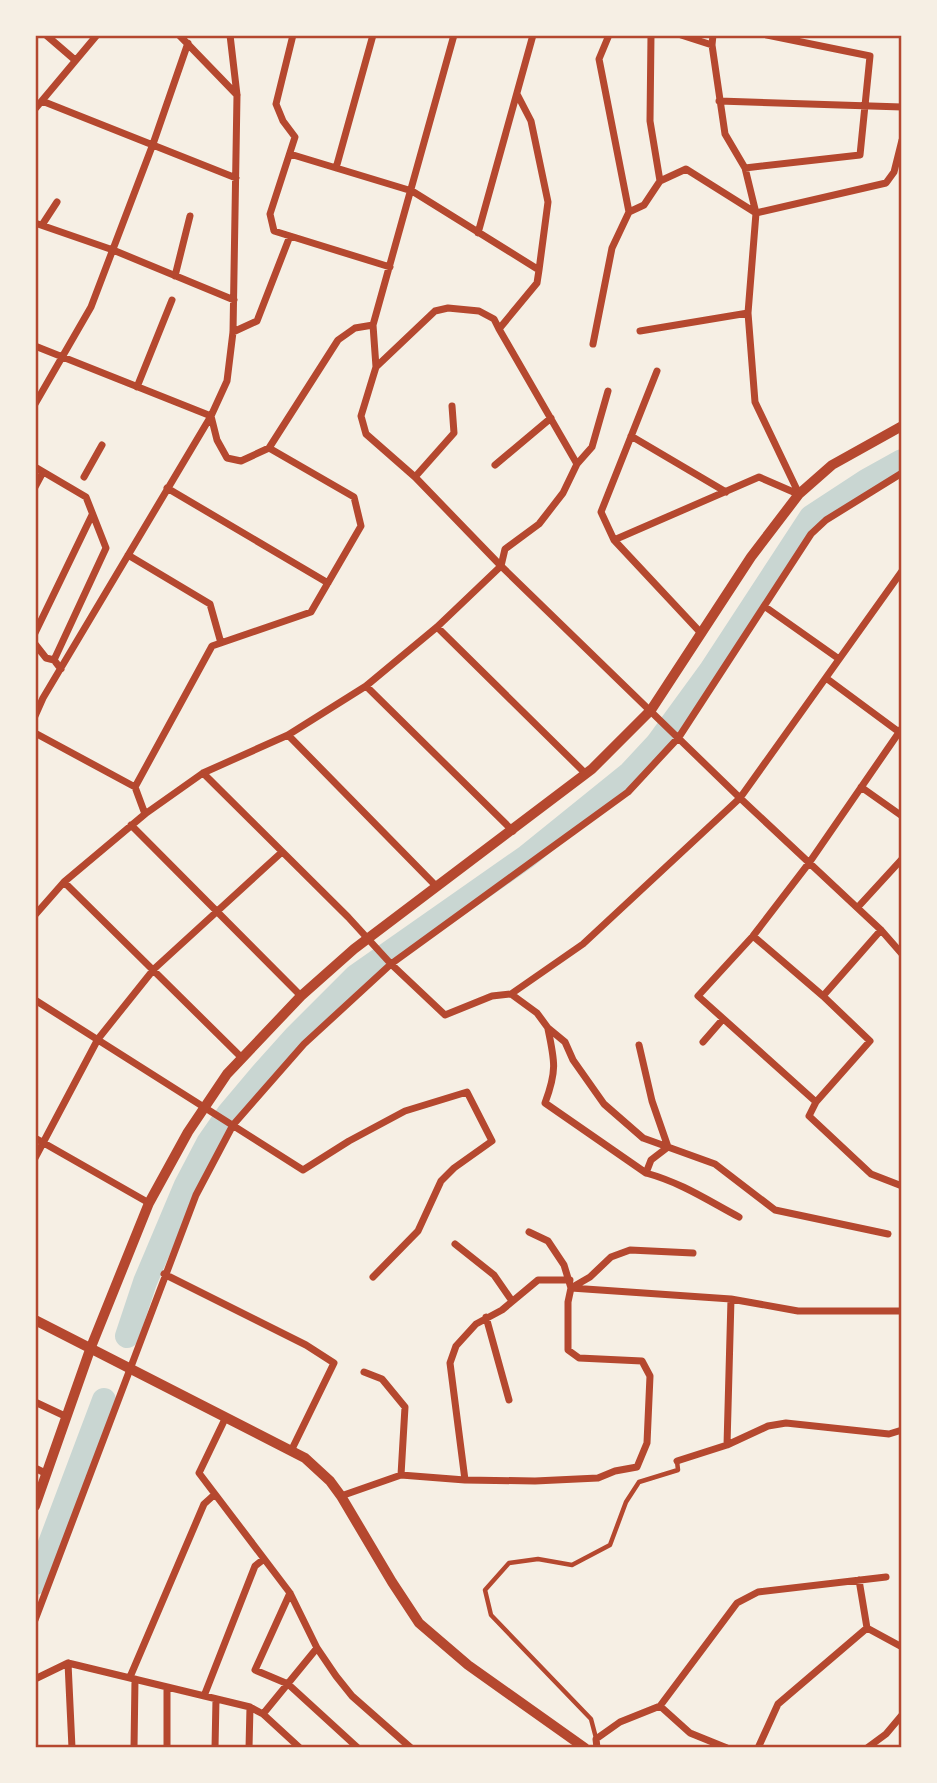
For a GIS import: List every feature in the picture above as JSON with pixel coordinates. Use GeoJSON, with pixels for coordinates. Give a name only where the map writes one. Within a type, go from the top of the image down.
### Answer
{"type":"FeatureCollection","features":[{"type":"Feature","properties":{"kind":"street"},"geometry":{"type":"LineString","coordinates":[[46,35],[75,60]]}},
{"type":"Feature","properties":{"kind":"street"},"geometry":{"type":"LineString","coordinates":[[35,109],[97,35]]}},
{"type":"Feature","properties":{"kind":"street"},"geometry":{"type":"LineString","coordinates":[[179,35],[237,95]]}},
{"type":"Feature","properties":{"kind":"street"},"geometry":{"type":"LineString","coordinates":[[35,716],[43,698],[211,415],[228,381],[233,332],[237,95],[230,35]]}},
{"type":"Feature","properties":{"kind":"street"},"geometry":{"type":"LineString","coordinates":[[293,35],[276,104],[283,121],[296,136],[270,214],[274,231],[390,267]]}},
{"type":"Feature","properties":{"kind":"street"},"geometry":{"type":"LineString","coordinates":[[336,168],[373,35]]}},
{"type":"Feature","properties":{"kind":"street"},"geometry":{"type":"LineString","coordinates":[[454,35],[373,325],[376,367],[361,416],[366,434],[415,477],[501,566],[740,798],[858,907],[902,954]]}},
{"type":"Feature","properties":{"kind":"street"},"geometry":{"type":"LineString","coordinates":[[478,233],[533,35]]}},
{"type":"Feature","properties":{"kind":"street"},"geometry":{"type":"LineString","coordinates":[[593,344],[612,248],[629,212],[599,59],[609,35]]}},
{"type":"Feature","properties":{"kind":"street"},"geometry":{"type":"LineString","coordinates":[[651,35],[650,121],[660,181]]}},
{"type":"Feature","properties":{"kind":"street"},"geometry":{"type":"LineString","coordinates":[[681,35],[712,45]]}},
{"type":"Feature","properties":{"kind":"street"},"geometry":{"type":"LineString","coordinates":[[713,35],[712,45],[725,134],[745,168],[756,213],[748,313],[755,402],[799,494]]}},
{"type":"Feature","properties":{"kind":"street"},"geometry":{"type":"LineString","coordinates":[[745,168],[860,155],[870,56],[767,35]]}},
{"type":"Feature","properties":{"kind":"street"},"geometry":{"type":"LineString","coordinates":[[35,404],[91,307],[188,43]]}},
{"type":"Feature","properties":{"kind":"street"},"geometry":{"type":"LineString","coordinates":[[499,329],[537,284],[548,202],[531,121],[517,94]]}},
{"type":"Feature","properties":{"kind":"street"},"geometry":{"type":"LineString","coordinates":[[42,101],[236,178]]}},
{"type":"Feature","properties":{"kind":"street"},"geometry":{"type":"LineString","coordinates":[[719,101],[902,107]]}},
{"type":"Feature","properties":{"kind":"street"},"geometry":{"type":"LineString","coordinates":[[629,212],[644,205],[660,181],[686,169],[756,213],[886,183],[894,172],[902,139]]}},
{"type":"Feature","properties":{"kind":"street"},"geometry":{"type":"LineString","coordinates":[[290,153],[412,191],[539,270]]}},
{"type":"Feature","properties":{"kind":"street"},"geometry":{"type":"LineString","coordinates":[[57,202],[39,224],[113,250],[234,300]]}},
{"type":"Feature","properties":{"kind":"street"},"geometry":{"type":"LineString","coordinates":[[175,276],[190,216]]}},
{"type":"Feature","properties":{"kind":"street"},"geometry":{"type":"LineString","coordinates":[[233,332],[257,321],[290,236]]}},
{"type":"Feature","properties":{"kind":"street"},"geometry":{"type":"LineString","coordinates":[[137,387],[172,300]]}},
{"type":"Feature","properties":{"kind":"street"},"geometry":{"type":"LineString","coordinates":[[376,367],[435,311],[448,308],[479,311],[494,319],[577,464]]}},
{"type":"Feature","properties":{"kind":"street"},"geometry":{"type":"LineString","coordinates":[[640,331],[748,313]]}},
{"type":"Feature","properties":{"kind":"street"},"geometry":{"type":"LineString","coordinates":[[211,415],[218,440],[227,458],[241,461],[269,448],[338,340],[355,328],[373,325]]}},
{"type":"Feature","properties":{"kind":"street"},"geometry":{"type":"LineString","coordinates":[[35,346],[211,415]]}},
{"type":"Feature","properties":{"kind":"street"},"geometry":{"type":"LineString","coordinates":[[657,371],[601,512],[614,540],[700,632]]}},
{"type":"Feature","properties":{"kind":"street"},"geometry":{"type":"LineString","coordinates":[[35,915],[64,882],[145,814],[204,773],[288,735],[366,686],[438,627],[501,566],[505,550],[539,524],[564,493],[577,464],[592,447],[608,391]]}},
{"type":"Feature","properties":{"kind":"street"},"geometry":{"type":"LineString","coordinates":[[415,477],[454,433],[452,406]]}},
{"type":"Feature","properties":{"kind":"street"},"geometry":{"type":"LineString","coordinates":[[495,465],[551,418]]}},
{"type":"Feature","properties":{"kind":"street"},"geometry":{"type":"LineString","coordinates":[[35,1506],[91,1348],[149,1203],[204,1106],[242,1058],[301,996],[368,938],[586,774],[651,710],[751,557],[799,494],[832,465],[902,426]]}},
{"type":"Feature","properties":{"kind":"street"},"geometry":{"type":"LineString","coordinates":[[631,436],[726,492]]}},
{"type":"Feature","properties":{"kind":"street"},"geometry":{"type":"LineString","coordinates":[[84,477],[102,445]]}},
{"type":"Feature","properties":{"kind":"street"},"geometry":{"type":"LineString","coordinates":[[135,786],[212,646],[311,612],[361,526],[354,497],[269,448]]}},
{"type":"Feature","properties":{"kind":"street"},"geometry":{"type":"LineString","coordinates":[[35,467],[86,497],[106,548],[54,660]]}},
{"type":"Feature","properties":{"kind":"street"},"geometry":{"type":"LineString","coordinates":[[36,482],[43,472]]}},
{"type":"Feature","properties":{"kind":"street"},"geometry":{"type":"LineString","coordinates":[[35,1620],[164,1274],[196,1195],[231,1123],[304,1044],[389,963],[628,792],[677,735],[811,534],[826,520],[902,473]]}},
{"type":"Feature","properties":{"kind":"street"},"geometry":{"type":"LineString","coordinates":[[614,540],[759,477],[799,494]]}},
{"type":"Feature","properties":{"kind":"street"},"geometry":{"type":"LineString","coordinates":[[167,488],[328,583]]}},
{"type":"Feature","properties":{"kind":"street"},"geometry":{"type":"LineString","coordinates":[[35,633],[92,515]]}},
{"type":"Feature","properties":{"kind":"street"},"geometry":{"type":"LineString","coordinates":[[128,555],[210,604],[221,643]]}},
{"type":"Feature","properties":{"kind":"street"},"geometry":{"type":"LineString","coordinates":[[204,773],[368,938],[389,963],[444,1015],[492,996],[511,994],[583,944],[740,798],[902,571]]}},
{"type":"Feature","properties":{"kind":"street"},"geometry":{"type":"LineString","coordinates":[[764,606],[839,659]]}},
{"type":"Feature","properties":{"kind":"street"},"geometry":{"type":"LineString","coordinates":[[438,627],[586,774]]}},
{"type":"Feature","properties":{"kind":"street"},"geometry":{"type":"LineString","coordinates":[[35,644],[46,658],[54,660],[61,669]]}},
{"type":"Feature","properties":{"kind":"street"},"geometry":{"type":"LineString","coordinates":[[816,1102],[698,996],[753,936],[809,863],[901,730],[826,678]]}},
{"type":"Feature","properties":{"kind":"street"},"geometry":{"type":"LineString","coordinates":[[366,686],[513,831]]}},
{"type":"Feature","properties":{"kind":"street"},"geometry":{"type":"LineString","coordinates":[[35,691],[43,698]]}},
{"type":"Feature","properties":{"kind":"street"},"geometry":{"type":"LineString","coordinates":[[35,733],[135,786],[145,814]]}},
{"type":"Feature","properties":{"kind":"street"},"geometry":{"type":"LineString","coordinates":[[288,735],[438,887]]}},
{"type":"Feature","properties":{"kind":"street"},"geometry":{"type":"LineString","coordinates":[[861,787],[902,816]]}},
{"type":"Feature","properties":{"kind":"street"},"geometry":{"type":"LineString","coordinates":[[131,825],[301,996]]}},
{"type":"Feature","properties":{"kind":"street"},"geometry":{"type":"LineString","coordinates":[[35,1158],[98,1038],[154,969],[282,852]]}},
{"type":"Feature","properties":{"kind":"street"},"geometry":{"type":"LineString","coordinates":[[858,907],[902,859]]}},
{"type":"Feature","properties":{"kind":"street"},"geometry":{"type":"LineString","coordinates":[[64,882],[242,1058]]}},
{"type":"Feature","properties":{"kind":"street"},"geometry":{"type":"LineString","coordinates":[[823,996],[881,930]]}},
{"type":"Feature","properties":{"kind":"street"},"geometry":{"type":"LineString","coordinates":[[753,936],[870,1041],[816,1102],[809,1116],[871,1174],[902,1186]]}},
{"type":"Feature","properties":{"kind":"street"},"geometry":{"type":"LineString","coordinates":[[511,994],[537,1013],[548,1028],[565,1042],[573,1060],[604,1104],[643,1138],[715,1164],[775,1210],[888,1234]]}},
{"type":"Feature","properties":{"kind":"street"},"geometry":{"type":"LineString","coordinates":[[35,1000],[303,1170],[405,1111],[467,1092],[492,1141],[454,1168],[441,1181],[418,1231],[373,1277]]}},
{"type":"Feature","properties":{"kind":"street"},"geometry":{"type":"LineString","coordinates":[[703,1042],[723,1019]]}},
{"type":"Feature","properties":{"kind":"street"},"geometry":{"type":"LineString","coordinates":[[548,1028],[555,1062],[555,1078],[545,1103],[646,1173],[672,1180],[739,1217]]}},
{"type":"Feature","properties":{"kind":"street"},"geometry":{"type":"LineString","coordinates":[[639,1045],[652,1101],[668,1147]]}},
{"type":"Feature","properties":{"kind":"street"},"geometry":{"type":"LineString","coordinates":[[35,1138],[149,1203]]}},
{"type":"Feature","properties":{"kind":"street"},"geometry":{"type":"LineString","coordinates":[[646,1173],[652,1160],[668,1147]]}},
{"type":"Feature","properties":{"kind":"street"},"geometry":{"type":"LineString","coordinates":[[341,1496],[401,1475],[465,1480],[598,1478],[615,1471],[637,1467],[647,1443],[650,1376],[642,1361],[579,1358],[568,1350],[568,1302],[571,1284],[564,1265],[548,1241],[529,1232]]}},
{"type":"Feature","properties":{"kind":"street"},"geometry":{"type":"LineString","coordinates":[[455,1244],[494,1275],[512,1301]]}},
{"type":"Feature","properties":{"kind":"street"},"geometry":{"type":"LineString","coordinates":[[571,1284],[590,1278],[611,1257],[629,1250],[693,1253]]}},
{"type":"Feature","properties":{"kind":"street"},"geometry":{"type":"LineString","coordinates":[[164,1274],[306,1345],[334,1363],[292,1450]]}},
{"type":"Feature","properties":{"kind":"street"},"geometry":{"type":"LineString","coordinates":[[465,1480],[450,1363],[456,1346],[477,1324],[502,1310],[538,1280],[731,1299],[798,1311],[902,1311]]}},
{"type":"Feature","properties":{"kind":"street"},"geometry":{"type":"LineString","coordinates":[[727,1445],[731,1299]]}},
{"type":"Feature","properties":{"kind":"street"},"geometry":{"type":"LineString","coordinates":[[486,1317],[509,1400]]}},
{"type":"Feature","properties":{"kind":"street"},"geometry":{"type":"LineString","coordinates":[[35,1320],[225,1419],[292,1450],[313,1466],[341,1496],[419,1623],[468,1665],[585,1748]]}},
{"type":"Feature","properties":{"kind":"street"},"geometry":{"type":"LineString","coordinates":[[364,1372],[382,1379],[405,1407],[401,1475]]}},
{"type":"Feature","properties":{"kind":"street"},"geometry":{"type":"LineString","coordinates":[[35,1402],[66,1417]]}},
{"type":"Feature","properties":{"kind":"street"},"geometry":{"type":"LineString","coordinates":[[225,1419],[199,1474],[290,1593],[317,1648],[352,1696],[411,1748]]}},
{"type":"Feature","properties":{"kind":"street"},"geometry":{"type":"LineString","coordinates":[[677,1461],[727,1445],[768,1426],[786,1423],[889,1434],[902,1430]]}},
{"type":"Feature","properties":{"kind":"street"},"geometry":{"type":"LineString","coordinates":[[35,1468],[47,1474]]}},
{"type":"Feature","properties":{"kind":"street"},"geometry":{"type":"LineString","coordinates":[[134,1748],[133,1678],[204,1504],[214,1494]]}},
{"type":"Feature","properties":{"kind":"street"},"geometry":{"type":"LineString","coordinates":[[204,1696],[255,1566],[264,1559]]}},
{"type":"Feature","properties":{"kind":"street"},"geometry":{"type":"LineString","coordinates":[[597,1748],[596,1739],[620,1722],[660,1706],[737,1603],[758,1592],[886,1577]]}},
{"type":"Feature","properties":{"kind":"street"},"geometry":{"type":"LineString","coordinates":[[859,1580],[867,1628]]}},
{"type":"Feature","properties":{"kind":"street"},"geometry":{"type":"LineString","coordinates":[[290,1593],[255,1670],[288,1684],[358,1748]]}},
{"type":"Feature","properties":{"kind":"street"},"geometry":{"type":"LineString","coordinates":[[867,1628],[902,1647]]}},
{"type":"Feature","properties":{"kind":"street"},"geometry":{"type":"LineString","coordinates":[[758,1748],[778,1704],[867,1628]]}},
{"type":"Feature","properties":{"kind":"street"},"geometry":{"type":"LineString","coordinates":[[263,1714],[317,1648]]}},
{"type":"Feature","properties":{"kind":"street"},"geometry":{"type":"LineString","coordinates":[[68,1663],[72,1748]]}},
{"type":"Feature","properties":{"kind":"street"},"geometry":{"type":"LineString","coordinates":[[35,1679],[68,1663],[250,1707],[263,1714],[292,1744],[300,1748]]}},
{"type":"Feature","properties":{"kind":"street"},"geometry":{"type":"LineString","coordinates":[[167,1687],[167,1748]]}},
{"type":"Feature","properties":{"kind":"street"},"geometry":{"type":"LineString","coordinates":[[215,1748],[216,1699]]}},
{"type":"Feature","properties":{"kind":"street"},"geometry":{"type":"LineString","coordinates":[[660,1706],[690,1733],[726,1748]]}},
{"type":"Feature","properties":{"kind":"street"},"geometry":{"type":"LineString","coordinates":[[249,1748],[250,1707]]}},
{"type":"Feature","properties":{"kind":"street"},"geometry":{"type":"LineString","coordinates":[[867,1748],[886,1734],[902,1715]]}},
{"type":"Feature","properties":{"kind":"lane"},"geometry":{"type":"LineString","coordinates":[[596,1739],[591,1719],[491,1615],[485,1590],[509,1563],[538,1559],[572,1565],[610,1545],[626,1502],[639,1482],[678,1470],[677,1461]]}},
{"type":"Feature","properties":{"kind":"waterway"},"geometry":{"type":"LineString","coordinates":[[127,1336],[145,1282],[186,1185],[208,1143],[261,1075],[356,976],[526,857],[630,773],[657,744],[711,670],[811,517],[902,461]]}},
{"type":"Feature","properties":{"kind":"waterway"},"geometry":{"type":"LineString","coordinates":[[35,1583],[104,1400]]}}]}
